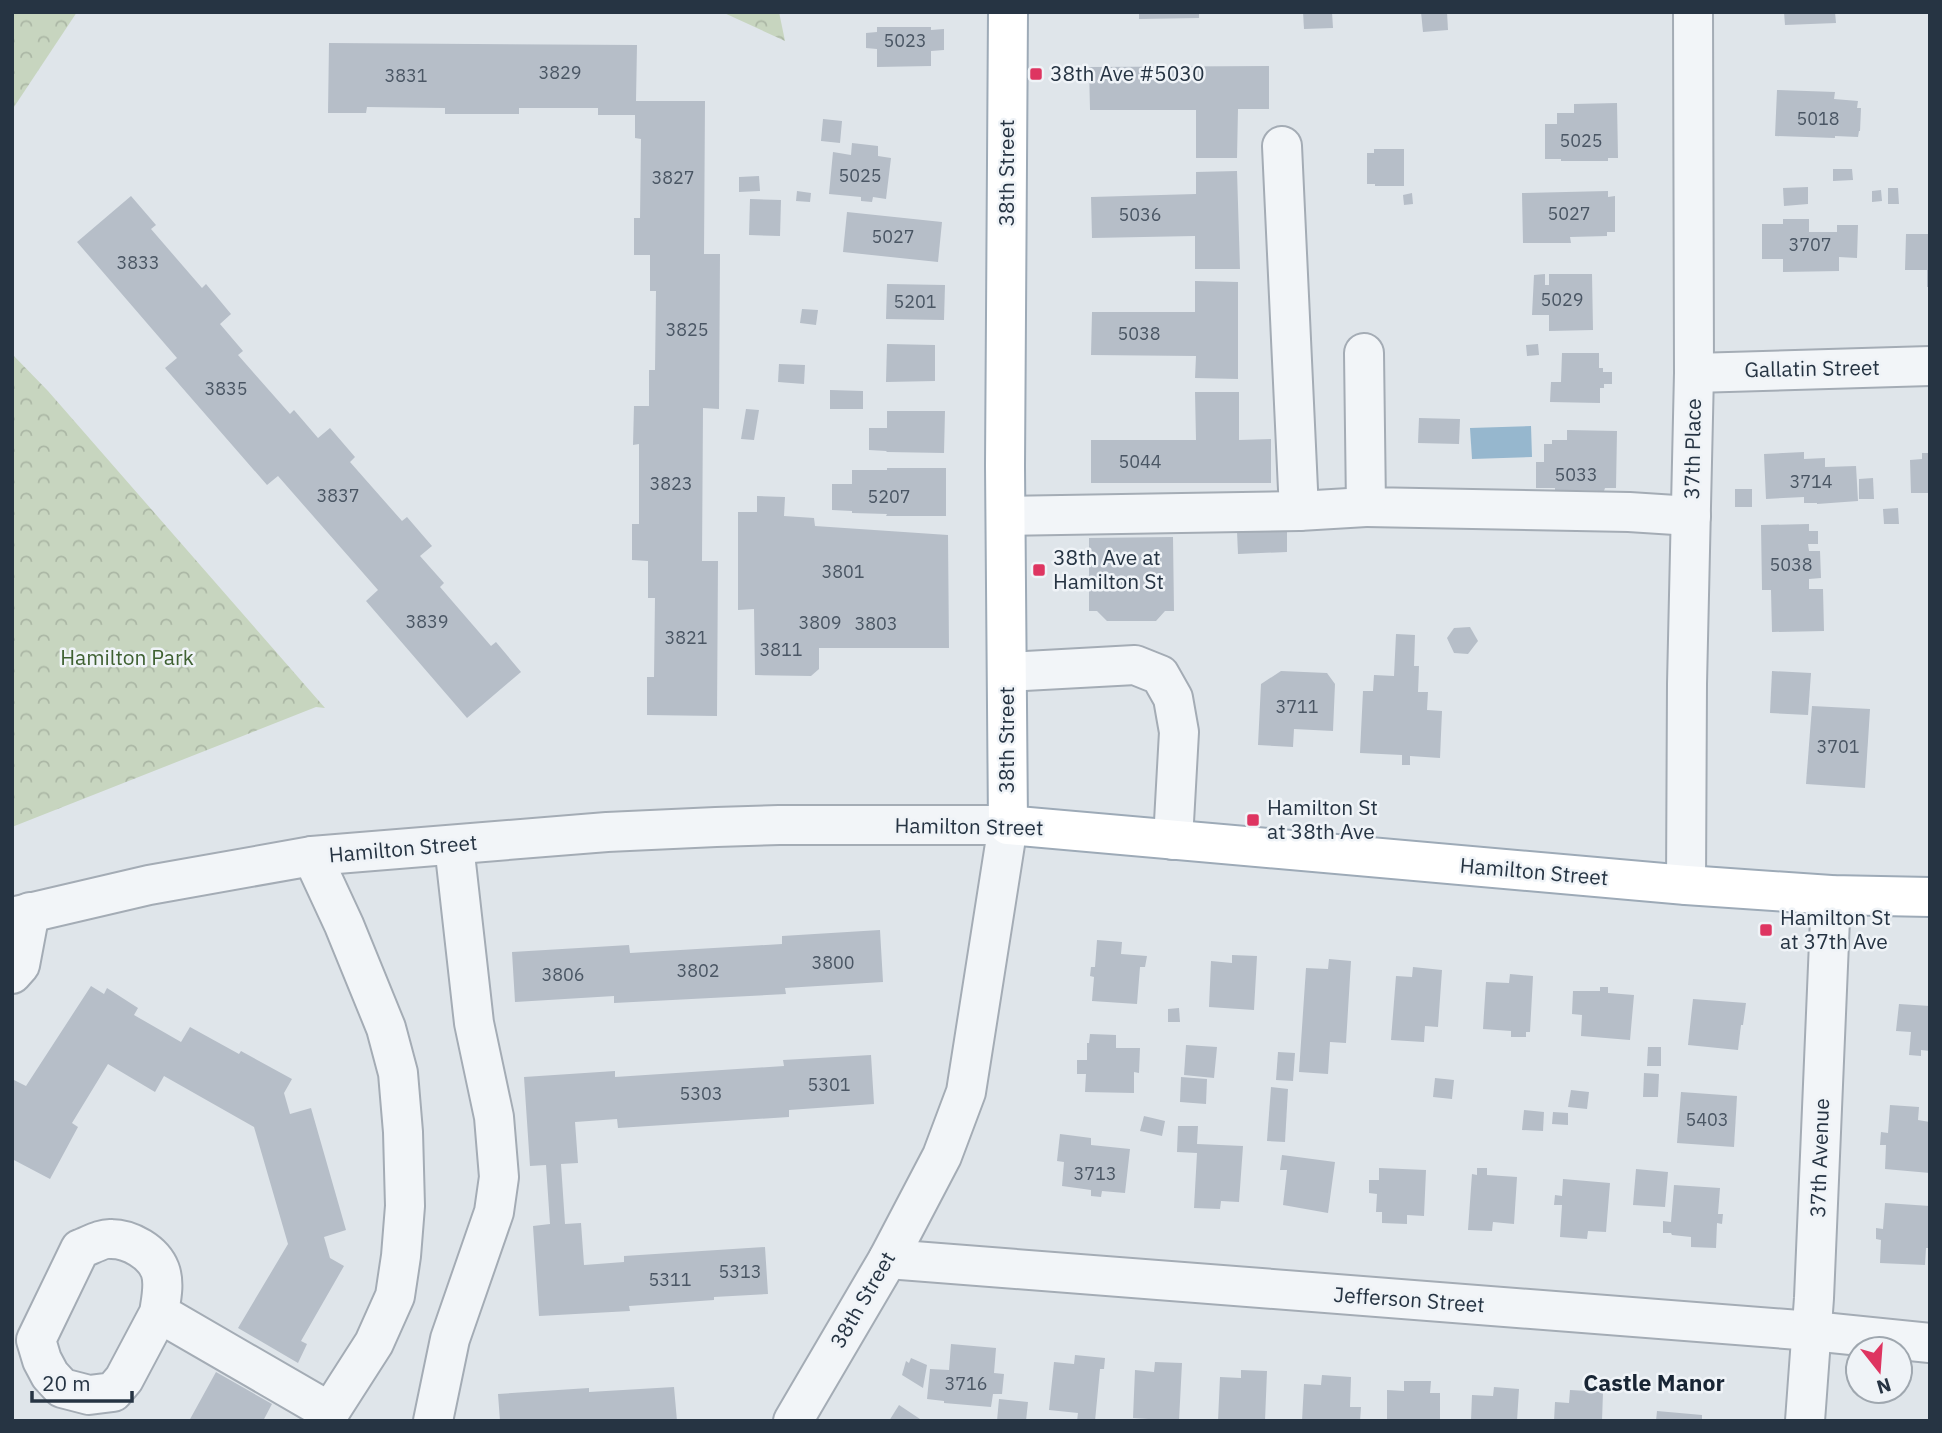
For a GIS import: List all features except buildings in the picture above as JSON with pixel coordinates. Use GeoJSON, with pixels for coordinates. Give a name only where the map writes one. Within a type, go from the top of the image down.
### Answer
{"type":"FeatureCollection","features":[{"type":"Feature","properties":{"kind":"main road","name":"38th Street"},"geometry":{"type":"LineString","coordinates":[[1008,12],[1008,825]]}},
{"type":"Feature","properties":{"kind":"main road","name":"Hamilton Street"},"geometry":{"type":"LineString","coordinates":[[1008,825],[1686,885],[1831,895],[1930,897]]}},
{"type":"Feature","properties":{"kind":"street","name":"37th Place"},"geometry":{"type":"LineString","coordinates":[[1686,885],[1687,684],[1694,373],[1693,12]]}},
{"type":"Feature","properties":{"kind":"street"},"geometry":{"type":"LineString","coordinates":[[1282,146],[1299,511]]}},
{"type":"Feature","properties":{"kind":"street"},"geometry":{"type":"LineString","coordinates":[[1364,353],[1366,507]]}},
{"type":"Feature","properties":{"kind":"street","name":"Gallatin Street"},"geometry":{"type":"LineString","coordinates":[[1694,373],[1930,366]]}},
{"type":"Feature","properties":{"kind":"street"},"geometry":{"type":"LineString","coordinates":[[1006,516],[1299,511],[1366,507],[1629,512],[1691,516]]}},
{"type":"Feature","properties":{"kind":"street"},"geometry":{"type":"LineString","coordinates":[[1007,672],[1135,665],[1160,676],[1173,698],[1179,732],[1172,840]]}},
{"type":"Feature","properties":{"kind":"street","name":"Hamilton Street"},"geometry":{"type":"LineString","coordinates":[[21,914],[149,886],[312,856],[607,832],[716,827],[1008,825]]}},
{"type":"Feature","properties":{"kind":"street","name":"38th Street"},"geometry":{"type":"LineString","coordinates":[[793,1421],[888,1259],[942,1156],[967,1092],[1008,825]]}},
{"type":"Feature","properties":{"kind":"street"},"geometry":{"type":"LineString","coordinates":[[433,1421],[450,1339],[494,1212],[499,1177],[494,1117],[474,1023],[454,845]]}},
{"type":"Feature","properties":{"kind":"street"},"geometry":{"type":"LineString","coordinates":[[159,1314],[327,1417],[374,1343],[395,1296],[405,1206],[398,1073],[386,1028],[344,925],[312,856]]}},
{"type":"Feature","properties":{"kind":"street","name":"37th Avenue"},"geometry":{"type":"LineString","coordinates":[[1805,1421],[1812,1332],[1831,895]]}},
{"type":"Feature","properties":{"kind":"street"},"geometry":{"type":"LineString","coordinates":[[12,974],[20,965],[21,914]]}},
{"type":"Feature","properties":{"kind":"street","name":"Jefferson Street"},"geometry":{"type":"LineString","coordinates":[[888,1259],[1930,1343]]}},
{"type":"Feature","properties":{"kind":"green space"},"geometry":{"type":"Polygon","coordinates":[[[12,12],[77,12],[12,110],[12,12]]]}},
{"type":"Feature","properties":{"kind":"green space"},"geometry":{"type":"Polygon","coordinates":[[[722,12],[779,12],[785,41],[722,12]]]}},
{"type":"Feature","properties":{"kind":"green space","name":"Hamilton Park"},"geometry":{"type":"Polygon","coordinates":[[[12,354],[48,391],[325,708],[316,707],[12,827],[12,354]]]}},
{"type":"Feature","properties":{"kind":"water"},"geometry":{"type":"Polygon","coordinates":[[[1531,426],[1532,457],[1472,459],[1470,428],[1531,426]]]}},
{"type":"Feature","properties":{"kind":"place","name":"38th Ave #5030"},"geometry":{"type":"Point","coordinates":[1036,74]}},
{"type":"Feature","properties":{"kind":"place","name":"38th Ave at Hamilton St"},"geometry":{"type":"Point","coordinates":[1039,570]}},
{"type":"Feature","properties":{"kind":"place","name":"Hamilton St at 38th Ave"},"geometry":{"type":"Point","coordinates":[1253,820]}},
{"type":"Feature","properties":{"kind":"place","name":"Hamilton St at 37th Ave"},"geometry":{"type":"Point","coordinates":[1766,930]}},
{"type":"Feature","properties":{"kind":"district","name":"Castle Manor"},"geometry":{"type":"Point","coordinates":[1654,1383]}}]}
